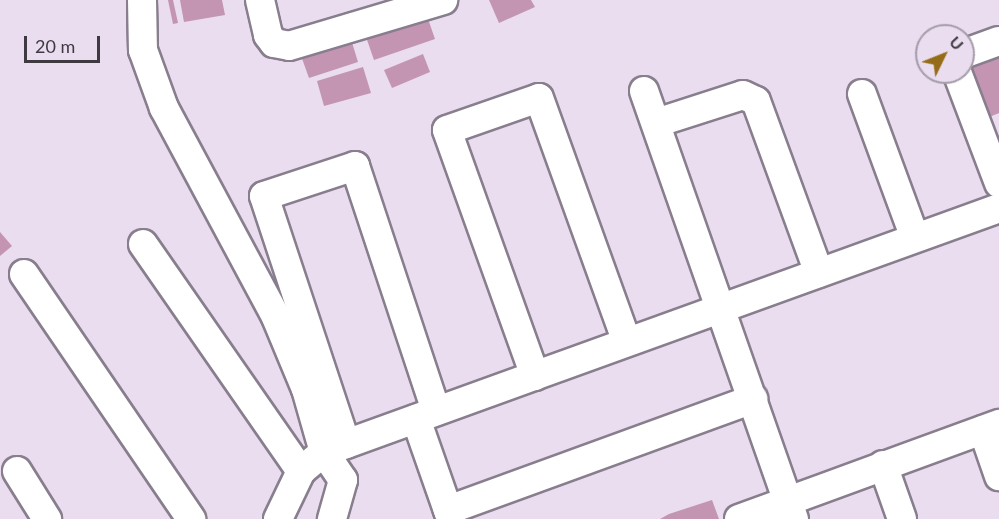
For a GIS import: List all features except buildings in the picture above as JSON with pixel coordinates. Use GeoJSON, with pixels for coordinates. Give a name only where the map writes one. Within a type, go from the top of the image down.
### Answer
{"type":"FeatureCollection","features":[{"type":"Feature","properties":{"kind":"street"},"geometry":{"type":"LineString","coordinates":[[142,0],[143,50],[164,108],[276,316],[306,389],[335,448]]}},
{"type":"Feature","properties":{"kind":"street"},"geometry":{"type":"LineString","coordinates":[[260,0],[268,35],[274,43],[290,46],[443,0]]}},
{"type":"Feature","properties":{"kind":"street"},"geometry":{"type":"LineString","coordinates":[[975,50],[999,41]]}},
{"type":"Feature","properties":{"kind":"street"},"geometry":{"type":"LineString","coordinates":[[963,84],[993,150],[999,183]]}},
{"type":"Feature","properties":{"kind":"street"},"geometry":{"type":"LineString","coordinates":[[644,91],[791,509]]}},
{"type":"Feature","properties":{"kind":"street"},"geometry":{"type":"LineString","coordinates":[[862,93],[915,238]]}},
{"type":"Feature","properties":{"kind":"street"},"geometry":{"type":"LineString","coordinates":[[656,123],[743,95],[756,101],[819,273]]}},
{"type":"Feature","properties":{"kind":"street"},"geometry":{"type":"LineString","coordinates":[[535,376],[447,130],[539,98],[627,342]]}},
{"type":"Feature","properties":{"kind":"street"},"geometry":{"type":"LineString","coordinates":[[332,519],[343,480],[264,196],[355,166],[426,415],[449,515],[753,399]]}},
{"type":"Feature","properties":{"kind":"street"},"geometry":{"type":"LineString","coordinates":[[278,519],[301,471],[335,448],[999,208]]}},
{"type":"Feature","properties":{"kind":"street"},"geometry":{"type":"LineString","coordinates":[[143,244],[301,471]]}},
{"type":"Feature","properties":{"kind":"street"},"geometry":{"type":"LineString","coordinates":[[24,274],[191,519]]}},
{"type":"Feature","properties":{"kind":"street"},"geometry":{"type":"LineString","coordinates":[[739,519],[791,509],[883,465],[991,427],[999,476]]}},
{"type":"Feature","properties":{"kind":"street"},"geometry":{"type":"LineString","coordinates":[[883,465],[902,519]]}},
{"type":"Feature","properties":{"kind":"street"},"geometry":{"type":"LineString","coordinates":[[17,471],[47,519]]}}]}
